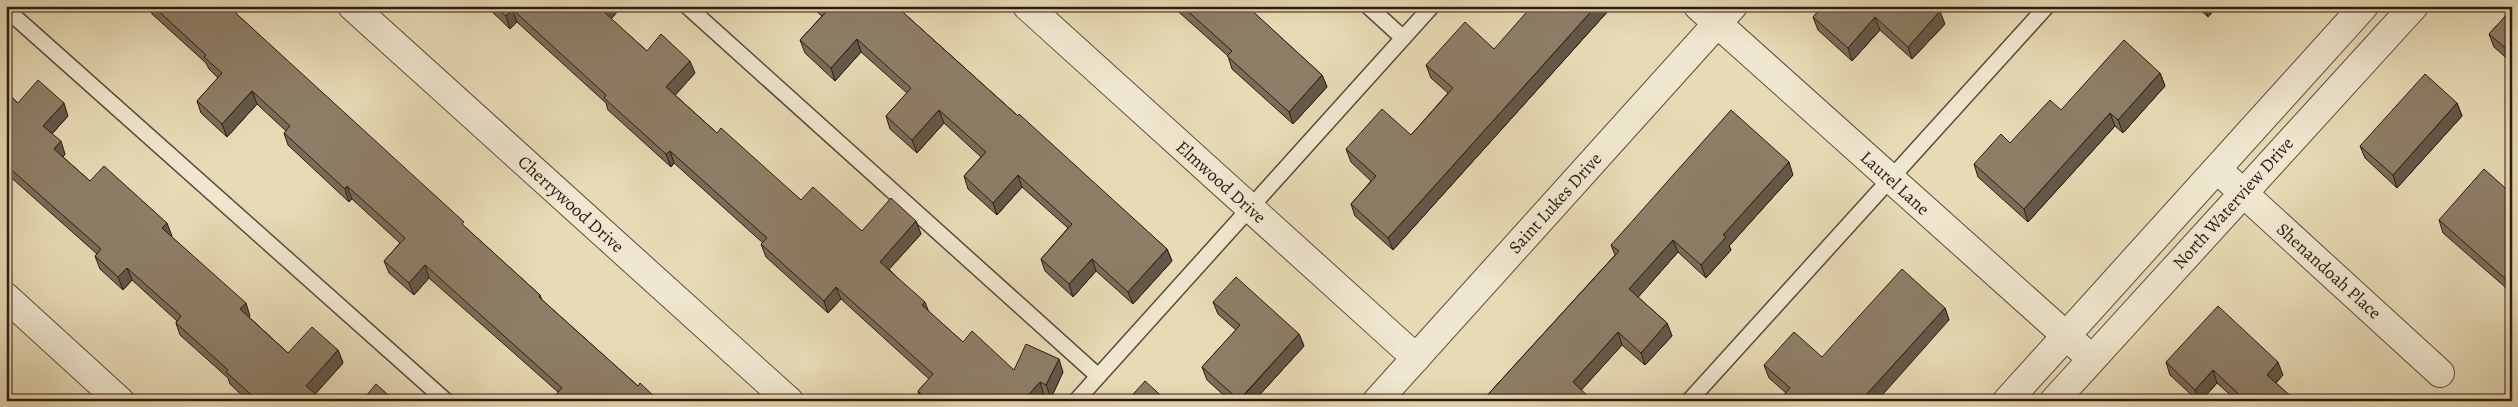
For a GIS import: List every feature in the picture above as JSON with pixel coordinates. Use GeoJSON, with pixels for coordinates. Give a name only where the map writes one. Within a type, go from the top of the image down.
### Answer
{"type":"FeatureCollection","features":[{"type":"Feature","properties":{"kind":"street","name":"Cherrywood Drive"},"geometry":{"type":"LineString","coordinates":[[352,6],[789,401]]}},
{"type":"Feature","properties":{"kind":"street","name":"Elmwood Drive"},"geometry":{"type":"LineString","coordinates":[[1027,6],[1416,358]]}},
{"type":"Feature","properties":{"kind":"street","name":"North Waterview Drive"},"geometry":{"type":"LineString","coordinates":[[2007,401],[2218,170],[2364,6]]}},
{"type":"Feature","properties":{"kind":"street","name":"North Waterview Drive"},"geometry":{"type":"LineString","coordinates":[[2054,401],[2414,6]]}},
{"type":"Feature","properties":{"kind":"street","name":"Laurel Lane"},"geometry":{"type":"LineString","coordinates":[[1716,12],[1890,179],[2092,359]]}},
{"type":"Feature","properties":{"kind":"street","name":"Saint Lukes Drive"},"geometry":{"type":"LineString","coordinates":[[1377,401],[1716,12]]}},
{"type":"Feature","properties":{"kind":"street","name":"Shenandoah Place"},"geometry":{"type":"LineString","coordinates":[[2218,170],[2440,373]]}},
{"type":"Feature","properties":{"kind":"street"},"geometry":{"type":"LineString","coordinates":[[6,297],[120,401]]}},
{"type":"Feature","properties":{"kind":"lane"},"geometry":{"type":"LineString","coordinates":[[687,6],[1098,376]]}},
{"type":"Feature","properties":{"kind":"lane"},"geometry":{"type":"LineString","coordinates":[[1368,6],[1403,38]]}},
{"type":"Feature","properties":{"kind":"lane"},"geometry":{"type":"LineString","coordinates":[[1076,401],[1432,6]]}},
{"type":"Feature","properties":{"kind":"lane"},"geometry":{"type":"LineString","coordinates":[[1689,401],[2047,6]]}},
{"type":"Feature","properties":{"kind":"lane"},"geometry":{"type":"LineString","coordinates":[[6,9],[446,401]]}},
{"type":"Feature","properties":{"kind":"building"},"geometry":{"type":"Polygon","coordinates":[[[153,6],[228,6],[464,222],[462,224],[540,295],[539,297],[638,386],[640,383],[659,401],[550,401],[562,388],[425,265],[409,283],[384,261],[405,238],[347,186],[345,189],[284,133],[290,126],[252,91],[222,124],[197,101],[222,73],[204,57],[206,55],[153,6]]]}},
{"type":"Feature","properties":{"kind":"building"},"geometry":{"type":"Polygon","coordinates":[[[494,6],[607,6],[603,11],[647,51],[661,34],[690,61],[666,87],[717,133],[721,128],[801,200],[813,187],[862,231],[891,198],[916,221],[880,262],[925,302],[922,305],[963,342],[972,331],[1014,370],[1026,344],[1059,359],[1046,385],[1040,382],[1023,401],[928,401],[918,391],[933,374],[836,287],[824,301],[761,244],[767,238],[670,151],[666,154],[604,98],[606,95],[512,9],[506,16],[494,6]]]}},
{"type":"Feature","properties":{"kind":"building"},"geometry":{"type":"Polygon","coordinates":[[[820,6],[896,6],[1018,116],[1019,114],[1167,249],[1128,292],[1092,259],[1069,284],[1041,259],[1072,224],[1018,175],[993,203],[964,176],[986,152],[939,110],[912,140],[886,116],[911,88],[857,39],[831,68],[800,40],[826,12],[820,6]]]}},
{"type":"Feature","properties":{"kind":"building"},"geometry":{"type":"Polygon","coordinates":[[[1182,6],[1247,6],[1322,75],[1289,112],[1227,56],[1232,51],[1182,6]]]}},
{"type":"Feature","properties":{"kind":"building"},"geometry":{"type":"Polygon","coordinates":[[[1532,6],[1596,6],[1388,238],[1351,204],[1376,176],[1346,149],[1382,109],[1411,135],[1453,88],[1426,65],[1465,22],[1494,49],[1532,6]]]}},
{"type":"Feature","properties":{"kind":"building"},"geometry":{"type":"Polygon","coordinates":[[[1823,6],[1935,6],[1940,11],[1908,47],[1875,17],[1848,48],[1813,17],[1823,6]]]}},
{"type":"Feature","properties":{"kind":"building"},"geometry":{"type":"Polygon","coordinates":[[[2512,9],[2512,54],[2489,34],[2512,9]]]}},
{"type":"Feature","properties":{"kind":"building"},"geometry":{"type":"Polygon","coordinates":[[[2124,40],[2160,73],[2118,120],[2110,113],[2024,209],[1974,164],[2001,134],[2010,143],[2050,100],[2061,110],[2124,40]]]}},
{"type":"Feature","properties":{"kind":"building"},"geometry":{"type":"Polygon","coordinates":[[[2425,74],[2457,103],[2393,175],[2360,146],[2425,74]]]}},
{"type":"Feature","properties":{"kind":"building"},"geometry":{"type":"Polygon","coordinates":[[[38,80],[64,103],[43,126],[61,141],[54,149],[90,181],[104,166],[167,223],[162,228],[246,303],[240,309],[288,353],[312,327],[338,350],[306,386],[324,401],[258,401],[226,372],[228,370],[176,323],[181,316],[127,268],[118,277],[95,256],[101,249],[6,165],[6,92],[18,103],[38,80]]]}},
{"type":"Feature","properties":{"kind":"building"},"geometry":{"type":"Polygon","coordinates":[[[1731,110],[1789,162],[1723,235],[1726,237],[1701,265],[1673,240],[1629,289],[1667,323],[1641,353],[1618,332],[1573,382],[1593,401],[1482,401],[1619,251],[1611,245],[1731,110]]]}},
{"type":"Feature","properties":{"kind":"building"},"geometry":{"type":"Polygon","coordinates":[[[2484,169],[2512,194],[2512,282],[2510,283],[2439,220],[2484,169]]]}},
{"type":"Feature","properties":{"kind":"building"},"geometry":{"type":"Polygon","coordinates":[[[1902,269],[1945,308],[1865,396],[1870,401],[1778,401],[1790,388],[1764,365],[1794,332],[1822,357],[1902,269]]]}},
{"type":"Feature","properties":{"kind":"building"},"geometry":{"type":"Polygon","coordinates":[[[1236,277],[1299,334],[1239,400],[1202,367],[1240,325],[1213,302],[1236,277]]]}},
{"type":"Feature","properties":{"kind":"building"},"geometry":{"type":"Polygon","coordinates":[[[2218,306],[2278,362],[2267,375],[2296,401],[2246,401],[2213,370],[2195,390],[2166,362],[2218,306]]]}},
{"type":"Feature","properties":{"kind":"building"},"geometry":{"type":"Polygon","coordinates":[[[1145,381],[1167,401],[1127,401],[1145,381]]]}},
{"type":"Feature","properties":{"kind":"building"},"geometry":{"type":"Polygon","coordinates":[[[376,384],[395,401],[362,401],[376,384]]]}}]}
